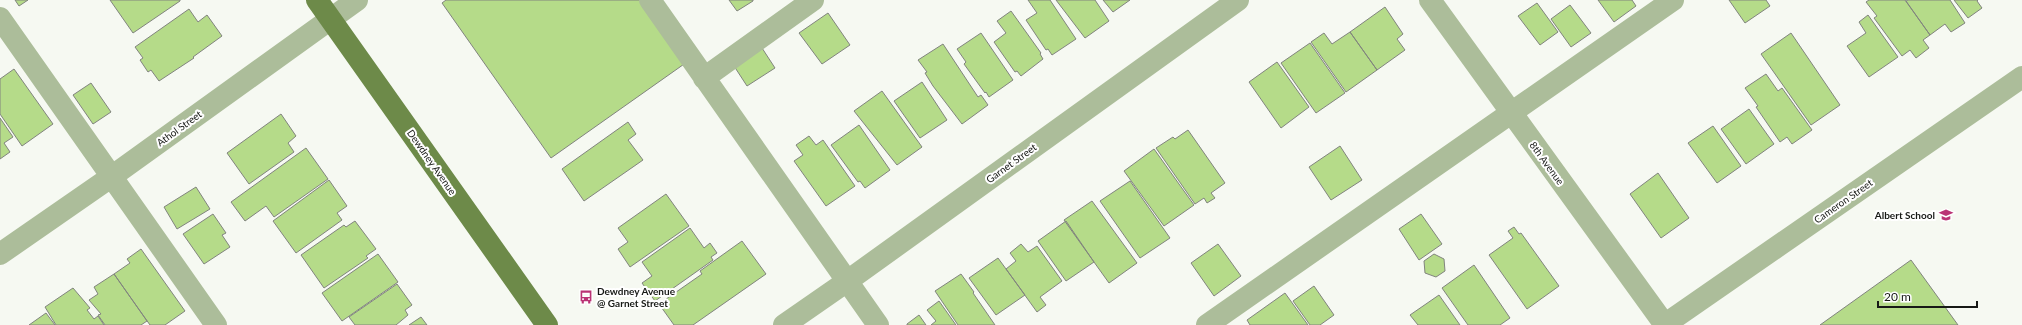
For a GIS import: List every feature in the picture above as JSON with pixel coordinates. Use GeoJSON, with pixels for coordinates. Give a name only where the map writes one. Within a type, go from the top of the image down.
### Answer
{"type":"FeatureCollection","features":[{"type":"Feature","properties":{"kind":"main road","name":"Dewdney Avenue"},"geometry":{"type":"LineString","coordinates":[[317,0],[546,325]]}},
{"type":"Feature","properties":{"kind":"street","name":"Athol Street"},"geometry":{"type":"LineString","coordinates":[[0,254],[111,178],[357,0]]}},
{"type":"Feature","properties":{"kind":"street"},"geometry":{"type":"LineString","coordinates":[[650,0],[846,282],[878,325]]}},
{"type":"Feature","properties":{"kind":"street"},"geometry":{"type":"LineString","coordinates":[[704,78],[813,0]]}},
{"type":"Feature","properties":{"kind":"street","name":"Garnet Street"},"geometry":{"type":"LineString","coordinates":[[784,325],[1238,0]]}},
{"type":"Feature","properties":{"kind":"street","name":"8th Avenue"},"geometry":{"type":"LineString","coordinates":[[1430,0],[1664,325]]}},
{"type":"Feature","properties":{"kind":"street"},"geometry":{"type":"LineString","coordinates":[[1207,325],[1673,0]]}},
{"type":"Feature","properties":{"kind":"street"},"geometry":{"type":"LineString","coordinates":[[0,18],[111,178],[216,325]]}},
{"type":"Feature","properties":{"kind":"street","name":"Cameron Street"},"geometry":{"type":"LineString","coordinates":[[1664,325],[2022,77]]}},
{"type":"Feature","properties":{"kind":"building"},"geometry":{"type":"Polygon","coordinates":[[[15,0],[28,0],[19,6],[15,0]]]}},
{"type":"Feature","properties":{"kind":"building"},"geometry":{"type":"Polygon","coordinates":[[[110,0],[180,0],[180,1],[133,33],[110,0]]]}},
{"type":"Feature","properties":{"kind":"building"},"geometry":{"type":"Polygon","coordinates":[[[446,0],[643,0],[687,62],[551,158],[442,3],[446,0]]]}},
{"type":"Feature","properties":{"kind":"building"},"geometry":{"type":"Polygon","coordinates":[[[729,0],[753,0],[753,1],[737,11],[729,0]]]}},
{"type":"Feature","properties":{"kind":"building"},"geometry":{"type":"Polygon","coordinates":[[[1028,0],[1050,0],[1076,39],[1052,55],[1048,49],[1046,50],[1026,20],[1037,13],[1028,0]]]}},
{"type":"Feature","properties":{"kind":"building"},"geometry":{"type":"Polygon","coordinates":[[[1056,0],[1095,0],[1109,21],[1085,38],[1056,0]]]}},
{"type":"Feature","properties":{"kind":"building"},"geometry":{"type":"Polygon","coordinates":[[[1103,0],[1130,0],[1113,12],[1103,0]]]}},
{"type":"Feature","properties":{"kind":"building"},"geometry":{"type":"Polygon","coordinates":[[[1598,0],[1632,0],[1636,6],[1614,22],[1598,0]]]}},
{"type":"Feature","properties":{"kind":"building"},"geometry":{"type":"Polygon","coordinates":[[[1729,0],[1766,0],[1770,6],[1745,23],[1729,0]]]}},
{"type":"Feature","properties":{"kind":"building"},"geometry":{"type":"Polygon","coordinates":[[[1869,0],[1905,0],[1930,35],[1923,40],[1929,48],[1916,58],[1910,50],[1902,56],[1874,18],[1877,16],[1866,2],[1869,0]]]}},
{"type":"Feature","properties":{"kind":"building"},"geometry":{"type":"Polygon","coordinates":[[[1950,0],[1965,23],[1951,32],[1945,24],[1930,35],[1906,1],[1950,0]]]}},
{"type":"Feature","properties":{"kind":"building"},"geometry":{"type":"Polygon","coordinates":[[[1954,0],[1978,0],[1977,1],[1982,8],[1968,18],[1954,0]]]}},
{"type":"Feature","properties":{"kind":"building"},"geometry":{"type":"Polygon","coordinates":[[[1537,3],[1558,32],[1540,45],[1518,16],[1537,3]]]}},
{"type":"Feature","properties":{"kind":"building"},"geometry":{"type":"Polygon","coordinates":[[[1570,5],[1591,33],[1571,47],[1551,19],[1570,5]]]}},
{"type":"Feature","properties":{"kind":"building"},"geometry":{"type":"Polygon","coordinates":[[[1385,7],[1403,34],[1397,39],[1405,50],[1377,70],[1350,32],[1385,7]]]}},
{"type":"Feature","properties":{"kind":"building"},"geometry":{"type":"Polygon","coordinates":[[[189,9],[198,22],[207,15],[222,36],[193,57],[194,58],[159,81],[151,70],[148,72],[140,60],[143,58],[135,47],[189,9]]]}},
{"type":"Feature","properties":{"kind":"building"},"geometry":{"type":"Polygon","coordinates":[[[1011,11],[1041,53],[1040,54],[1043,59],[1021,76],[1017,71],[1015,72],[994,42],[1006,33],[997,21],[1011,11]]]}},
{"type":"Feature","properties":{"kind":"building"},"geometry":{"type":"Polygon","coordinates":[[[828,13],[850,45],[822,64],[799,33],[828,13]]]}},
{"type":"Feature","properties":{"kind":"building"},"geometry":{"type":"Polygon","coordinates":[[[1868,15],[1898,57],[1869,77],[1847,46],[1866,33],[1859,22],[1868,15]]]}},
{"type":"Feature","properties":{"kind":"building"},"geometry":{"type":"Polygon","coordinates":[[[1350,32],[1377,70],[1346,92],[1311,42],[1324,33],[1332,44],[1350,32]]]}},
{"type":"Feature","properties":{"kind":"building"},"geometry":{"type":"Polygon","coordinates":[[[981,33],[1013,80],[989,97],[964,64],[966,62],[957,49],[981,33]]]}},
{"type":"Feature","properties":{"kind":"building"},"geometry":{"type":"Polygon","coordinates":[[[1791,33],[1840,105],[1811,125],[1761,54],[1791,33]]]}},
{"type":"Feature","properties":{"kind":"building"},"geometry":{"type":"Polygon","coordinates":[[[1310,43],[1345,93],[1316,113],[1281,63],[1310,43]]]}},
{"type":"Feature","properties":{"kind":"building"},"geometry":{"type":"Polygon","coordinates":[[[943,44],[978,97],[981,95],[988,105],[962,124],[933,86],[925,73],[927,72],[918,60],[943,44]]]}},
{"type":"Feature","properties":{"kind":"building"},"geometry":{"type":"Polygon","coordinates":[[[762,48],[775,68],[747,86],[734,66],[762,48]]]}},
{"type":"Feature","properties":{"kind":"building"},"geometry":{"type":"Polygon","coordinates":[[[1277,62],[1309,107],[1281,128],[1249,82],[1277,62]]]}},
{"type":"Feature","properties":{"kind":"building"},"geometry":{"type":"Polygon","coordinates":[[[14,69],[53,124],[22,146],[0,114],[0,79],[14,69]]]}},
{"type":"Feature","properties":{"kind":"building"},"geometry":{"type":"Polygon","coordinates":[[[1766,74],[1778,91],[1782,88],[1812,130],[1792,144],[1787,137],[1780,142],[1745,88],[1766,74]]]}},
{"type":"Feature","properties":{"kind":"building"},"geometry":{"type":"Polygon","coordinates":[[[922,82],[947,120],[920,138],[894,101],[922,82]]]}},
{"type":"Feature","properties":{"kind":"building"},"geometry":{"type":"Polygon","coordinates":[[[91,83],[111,112],[93,124],[73,95],[91,83]]]}},
{"type":"Feature","properties":{"kind":"building"},"geometry":{"type":"Polygon","coordinates":[[[882,91],[922,147],[897,165],[854,111],[882,91]]]}},
{"type":"Feature","properties":{"kind":"building"},"geometry":{"type":"Polygon","coordinates":[[[1749,109],[1774,144],[1746,164],[1721,129],[1749,109]]]}},
{"type":"Feature","properties":{"kind":"building"},"geometry":{"type":"Polygon","coordinates":[[[281,114],[296,136],[288,143],[294,152],[249,184],[227,153],[281,114]]]}},
{"type":"Feature","properties":{"kind":"building"},"geometry":{"type":"Polygon","coordinates":[[[0,118],[13,137],[4,143],[10,152],[0,159],[0,118]]]}},
{"type":"Feature","properties":{"kind":"building"},"geometry":{"type":"Polygon","coordinates":[[[628,122],[636,134],[628,140],[643,160],[584,201],[562,169],[628,122]]]}},
{"type":"Feature","properties":{"kind":"building"},"geometry":{"type":"Polygon","coordinates":[[[859,125],[890,170],[865,188],[860,181],[858,182],[831,145],[859,125]]]}},
{"type":"Feature","properties":{"kind":"building"},"geometry":{"type":"Polygon","coordinates":[[[1713,126],[1741,166],[1717,183],[1688,143],[1713,126]]]}},
{"type":"Feature","properties":{"kind":"building"},"geometry":{"type":"Polygon","coordinates":[[[1188,130],[1225,183],[1211,193],[1215,198],[1207,203],[1204,198],[1195,204],[1156,148],[1173,137],[1175,139],[1188,130]]]}},
{"type":"Feature","properties":{"kind":"building"},"geometry":{"type":"Polygon","coordinates":[[[809,136],[816,145],[823,140],[855,186],[826,206],[794,161],[803,155],[796,145],[809,136]]]}},
{"type":"Feature","properties":{"kind":"building"},"geometry":{"type":"Polygon","coordinates":[[[1340,146],[1362,180],[1331,200],[1309,167],[1340,146]]]}},
{"type":"Feature","properties":{"kind":"building"},"geometry":{"type":"Polygon","coordinates":[[[306,148],[328,179],[274,217],[266,206],[245,221],[231,202],[306,148]]]}},
{"type":"Feature","properties":{"kind":"building"},"geometry":{"type":"Polygon","coordinates":[[[1154,149],[1194,205],[1164,226],[1124,171],[1154,149]]]}},
{"type":"Feature","properties":{"kind":"building"},"geometry":{"type":"Polygon","coordinates":[[[1658,173],[1689,218],[1661,238],[1630,194],[1658,173]]]}},
{"type":"Feature","properties":{"kind":"building"},"geometry":{"type":"Polygon","coordinates":[[[329,180],[347,206],[337,213],[342,220],[296,253],[273,221],[329,180]]]}},
{"type":"Feature","properties":{"kind":"building"},"geometry":{"type":"Polygon","coordinates":[[[1130,181],[1170,238],[1140,258],[1100,201],[1130,181]]]}},
{"type":"Feature","properties":{"kind":"building"},"geometry":{"type":"Polygon","coordinates":[[[196,187],[210,209],[177,229],[164,207],[196,187]]]}},
{"type":"Feature","properties":{"kind":"building"},"geometry":{"type":"Polygon","coordinates":[[[666,194],[689,226],[630,267],[618,249],[628,242],[618,228],[666,194]]]}},
{"type":"Feature","properties":{"kind":"building"},"geometry":{"type":"Polygon","coordinates":[[[1092,201],[1137,263],[1109,283],[1064,220],[1092,201]]]}},
{"type":"Feature","properties":{"kind":"building"},"geometry":{"type":"Polygon","coordinates":[[[213,214],[226,233],[222,235],[230,247],[204,264],[183,234],[213,214]]]}},
{"type":"Feature","properties":{"kind":"building"},"geometry":{"type":"Polygon","coordinates":[[[1421,214],[1442,244],[1419,260],[1399,229],[1421,214]]]}},
{"type":"Feature","properties":{"kind":"building"},"geometry":{"type":"Polygon","coordinates":[[[355,221],[376,249],[366,256],[368,258],[324,288],[301,255],[344,225],[346,227],[355,221]]]}},
{"type":"Feature","properties":{"kind":"building"},"geometry":{"type":"Polygon","coordinates":[[[1066,221],[1094,262],[1066,281],[1038,241],[1066,221]]]}},
{"type":"Feature","properties":{"kind":"building"},"geometry":{"type":"Polygon","coordinates":[[[1514,227],[1519,234],[1521,233],[1559,286],[1527,309],[1489,255],[1513,238],[1508,231],[1514,227]]]}},
{"type":"Feature","properties":{"kind":"building"},"geometry":{"type":"Polygon","coordinates":[[[690,228],[704,248],[710,243],[717,253],[711,257],[713,260],[655,301],[642,283],[652,276],[642,262],[690,228]]]}},
{"type":"Feature","properties":{"kind":"building"},"geometry":{"type":"Polygon","coordinates":[[[742,241],[766,274],[693,325],[674,325],[659,304],[702,274],[700,271],[742,241]]]}},
{"type":"Feature","properties":{"kind":"building"},"geometry":{"type":"Polygon","coordinates":[[[1021,244],[1028,252],[1037,246],[1062,281],[1040,297],[1046,305],[1037,312],[1006,269],[1016,261],[1010,253],[1021,244]]]}},
{"type":"Feature","properties":{"kind":"building"},"geometry":{"type":"Polygon","coordinates":[[[1218,244],[1241,276],[1214,296],[1191,263],[1218,244]]]}},
{"type":"Feature","properties":{"kind":"building"},"geometry":{"type":"Polygon","coordinates":[[[141,249],[185,311],[165,325],[150,325],[114,274],[130,263],[127,259],[141,249]]]}},
{"type":"Feature","properties":{"kind":"building"},"geometry":{"type":"Polygon","coordinates":[[[378,254],[398,282],[342,321],[322,293],[378,254]]]}},
{"type":"Feature","properties":{"kind":"building"},"geometry":{"type":"Polygon","coordinates":[[[1434,254],[1444,259],[1445,271],[1436,277],[1425,273],[1424,261],[1434,254]]]}},
{"type":"Feature","properties":{"kind":"building"},"geometry":{"type":"Polygon","coordinates":[[[998,258],[1025,295],[996,315],[969,278],[998,258]]]}},
{"type":"Feature","properties":{"kind":"building"},"geometry":{"type":"Polygon","coordinates":[[[1911,260],[1958,325],[1820,325],[1911,260]]]}},
{"type":"Feature","properties":{"kind":"building"},"geometry":{"type":"Polygon","coordinates":[[[1474,265],[1510,318],[1500,325],[1468,325],[1442,288],[1474,265]]]}},
{"type":"Feature","properties":{"kind":"building"},"geometry":{"type":"Polygon","coordinates":[[[114,274],[147,321],[141,325],[105,325],[98,315],[101,314],[89,300],[98,294],[94,287],[114,274]]]}},
{"type":"Feature","properties":{"kind":"building"},"geometry":{"type":"Polygon","coordinates":[[[961,274],[995,325],[958,325],[935,291],[961,274]]]}},
{"type":"Feature","properties":{"kind":"building"},"geometry":{"type":"Polygon","coordinates":[[[397,284],[412,305],[405,310],[408,315],[396,325],[355,325],[349,317],[397,284]]]}},
{"type":"Feature","properties":{"kind":"building"},"geometry":{"type":"Polygon","coordinates":[[[1314,286],[1334,315],[1320,325],[1310,325],[1293,301],[1314,286]]]}},
{"type":"Feature","properties":{"kind":"building"},"geometry":{"type":"Polygon","coordinates":[[[73,288],[90,308],[87,310],[94,319],[98,316],[104,325],[56,325],[45,307],[73,288]]]}},
{"type":"Feature","properties":{"kind":"building"},"geometry":{"type":"Polygon","coordinates":[[[1285,293],[1308,325],[1250,325],[1247,320],[1285,293]]]}},
{"type":"Feature","properties":{"kind":"building"},"geometry":{"type":"Polygon","coordinates":[[[1439,295],[1460,325],[1418,325],[1410,315],[1439,295]]]}},
{"type":"Feature","properties":{"kind":"building"},"geometry":{"type":"Polygon","coordinates":[[[939,301],[956,325],[931,325],[936,321],[927,310],[939,301]]]}},
{"type":"Feature","properties":{"kind":"building"},"geometry":{"type":"Polygon","coordinates":[[[46,313],[55,325],[29,325],[46,313]]]}},
{"type":"Feature","properties":{"kind":"building"},"geometry":{"type":"Polygon","coordinates":[[[919,315],[926,325],[907,325],[907,324],[919,315]]]}},
{"type":"Feature","properties":{"kind":"building"},"geometry":{"type":"Polygon","coordinates":[[[421,317],[427,325],[409,325],[421,317]]]}},
{"type":"Feature","properties":{"kind":"place","name":"Albert School"},"geometry":{"type":"Point","coordinates":[1946,215]}},
{"type":"Feature","properties":{"kind":"place","name":"Dewdney Avenue @ Garnet Street"},"geometry":{"type":"Point","coordinates":[586,297]}}]}
